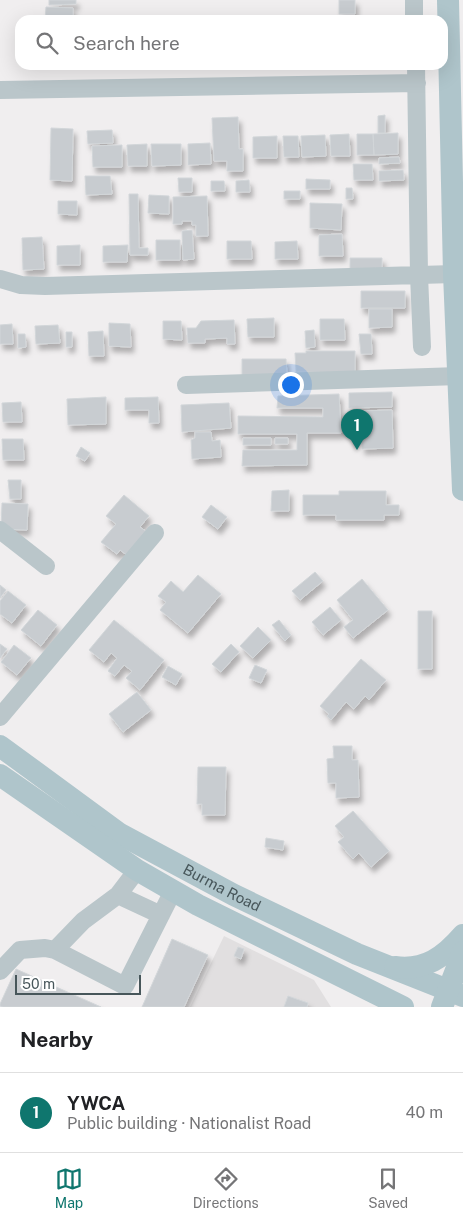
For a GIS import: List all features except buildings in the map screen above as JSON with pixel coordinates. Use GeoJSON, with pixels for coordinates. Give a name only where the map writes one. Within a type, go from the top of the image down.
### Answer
{"type":"FeatureCollection","features":[{"type":"Feature","properties":{"kind":"main road"},"geometry":{"type":"LineString","coordinates":[[448,0],[454,274],[460,328],[459,416],[463,490]]}},
{"type":"Feature","properties":{"kind":"main road","name":"Burma Road"},"geometry":{"type":"LineString","coordinates":[[0,746],[120,834],[234,895],[451,998]]}},
{"type":"Feature","properties":{"kind":"main road","name":"Burma Road"},"geometry":{"type":"LineString","coordinates":[[0,776],[137,870],[173,891],[256,935],[399,1006]]}},
{"type":"Feature","properties":{"kind":"main road"},"geometry":{"type":"LineString","coordinates":[[386,966],[404,968],[422,966],[438,958],[463,935]]}},
{"type":"Feature","properties":{"kind":"main road"},"geometry":{"type":"LineString","coordinates":[[451,998],[463,952]]}},
{"type":"Feature","properties":{"kind":"street"},"geometry":{"type":"LineString","coordinates":[[414,0],[414,15]]}},
{"type":"Feature","properties":{"kind":"street"},"geometry":{"type":"LineString","coordinates":[[416,70],[419,275],[422,347]]}},
{"type":"Feature","properties":{"kind":"street"},"geometry":{"type":"LineString","coordinates":[[0,90],[417,83]]}},
{"type":"Feature","properties":{"kind":"street"},"geometry":{"type":"LineString","coordinates":[[0,279],[22,285],[45,286],[454,274]]}},
{"type":"Feature","properties":{"kind":"street"},"geometry":{"type":"LineString","coordinates":[[186,385],[459,376]]}},
{"type":"Feature","properties":{"kind":"street"},"geometry":{"type":"LineString","coordinates":[[0,530],[46,566]]}},
{"type":"Feature","properties":{"kind":"street"},"geometry":{"type":"LineString","coordinates":[[0,717],[155,533]]}},
{"type":"Feature","properties":{"kind":"street"},"geometry":{"type":"LineString","coordinates":[[55,950],[83,921],[118,895],[137,870]]}},
{"type":"Feature","properties":{"kind":"street"},"geometry":{"type":"LineString","coordinates":[[0,971],[20,950],[45,948],[55,950],[125,986],[173,891]]}},
{"type":"Feature","properties":{"kind":"street"},"geometry":{"type":"LineString","coordinates":[[118,895],[161,915]]}},
{"type":"Feature","properties":{"kind":"shaded area"},"geometry":{"type":"Polygon","coordinates":[[[224,936],[314,980],[331,1007],[190,1007],[224,936]]]}},
{"type":"Feature","properties":{"kind":"place","name":"YWCA"},"geometry":{"type":"Point","coordinates":[357,450]}}]}
